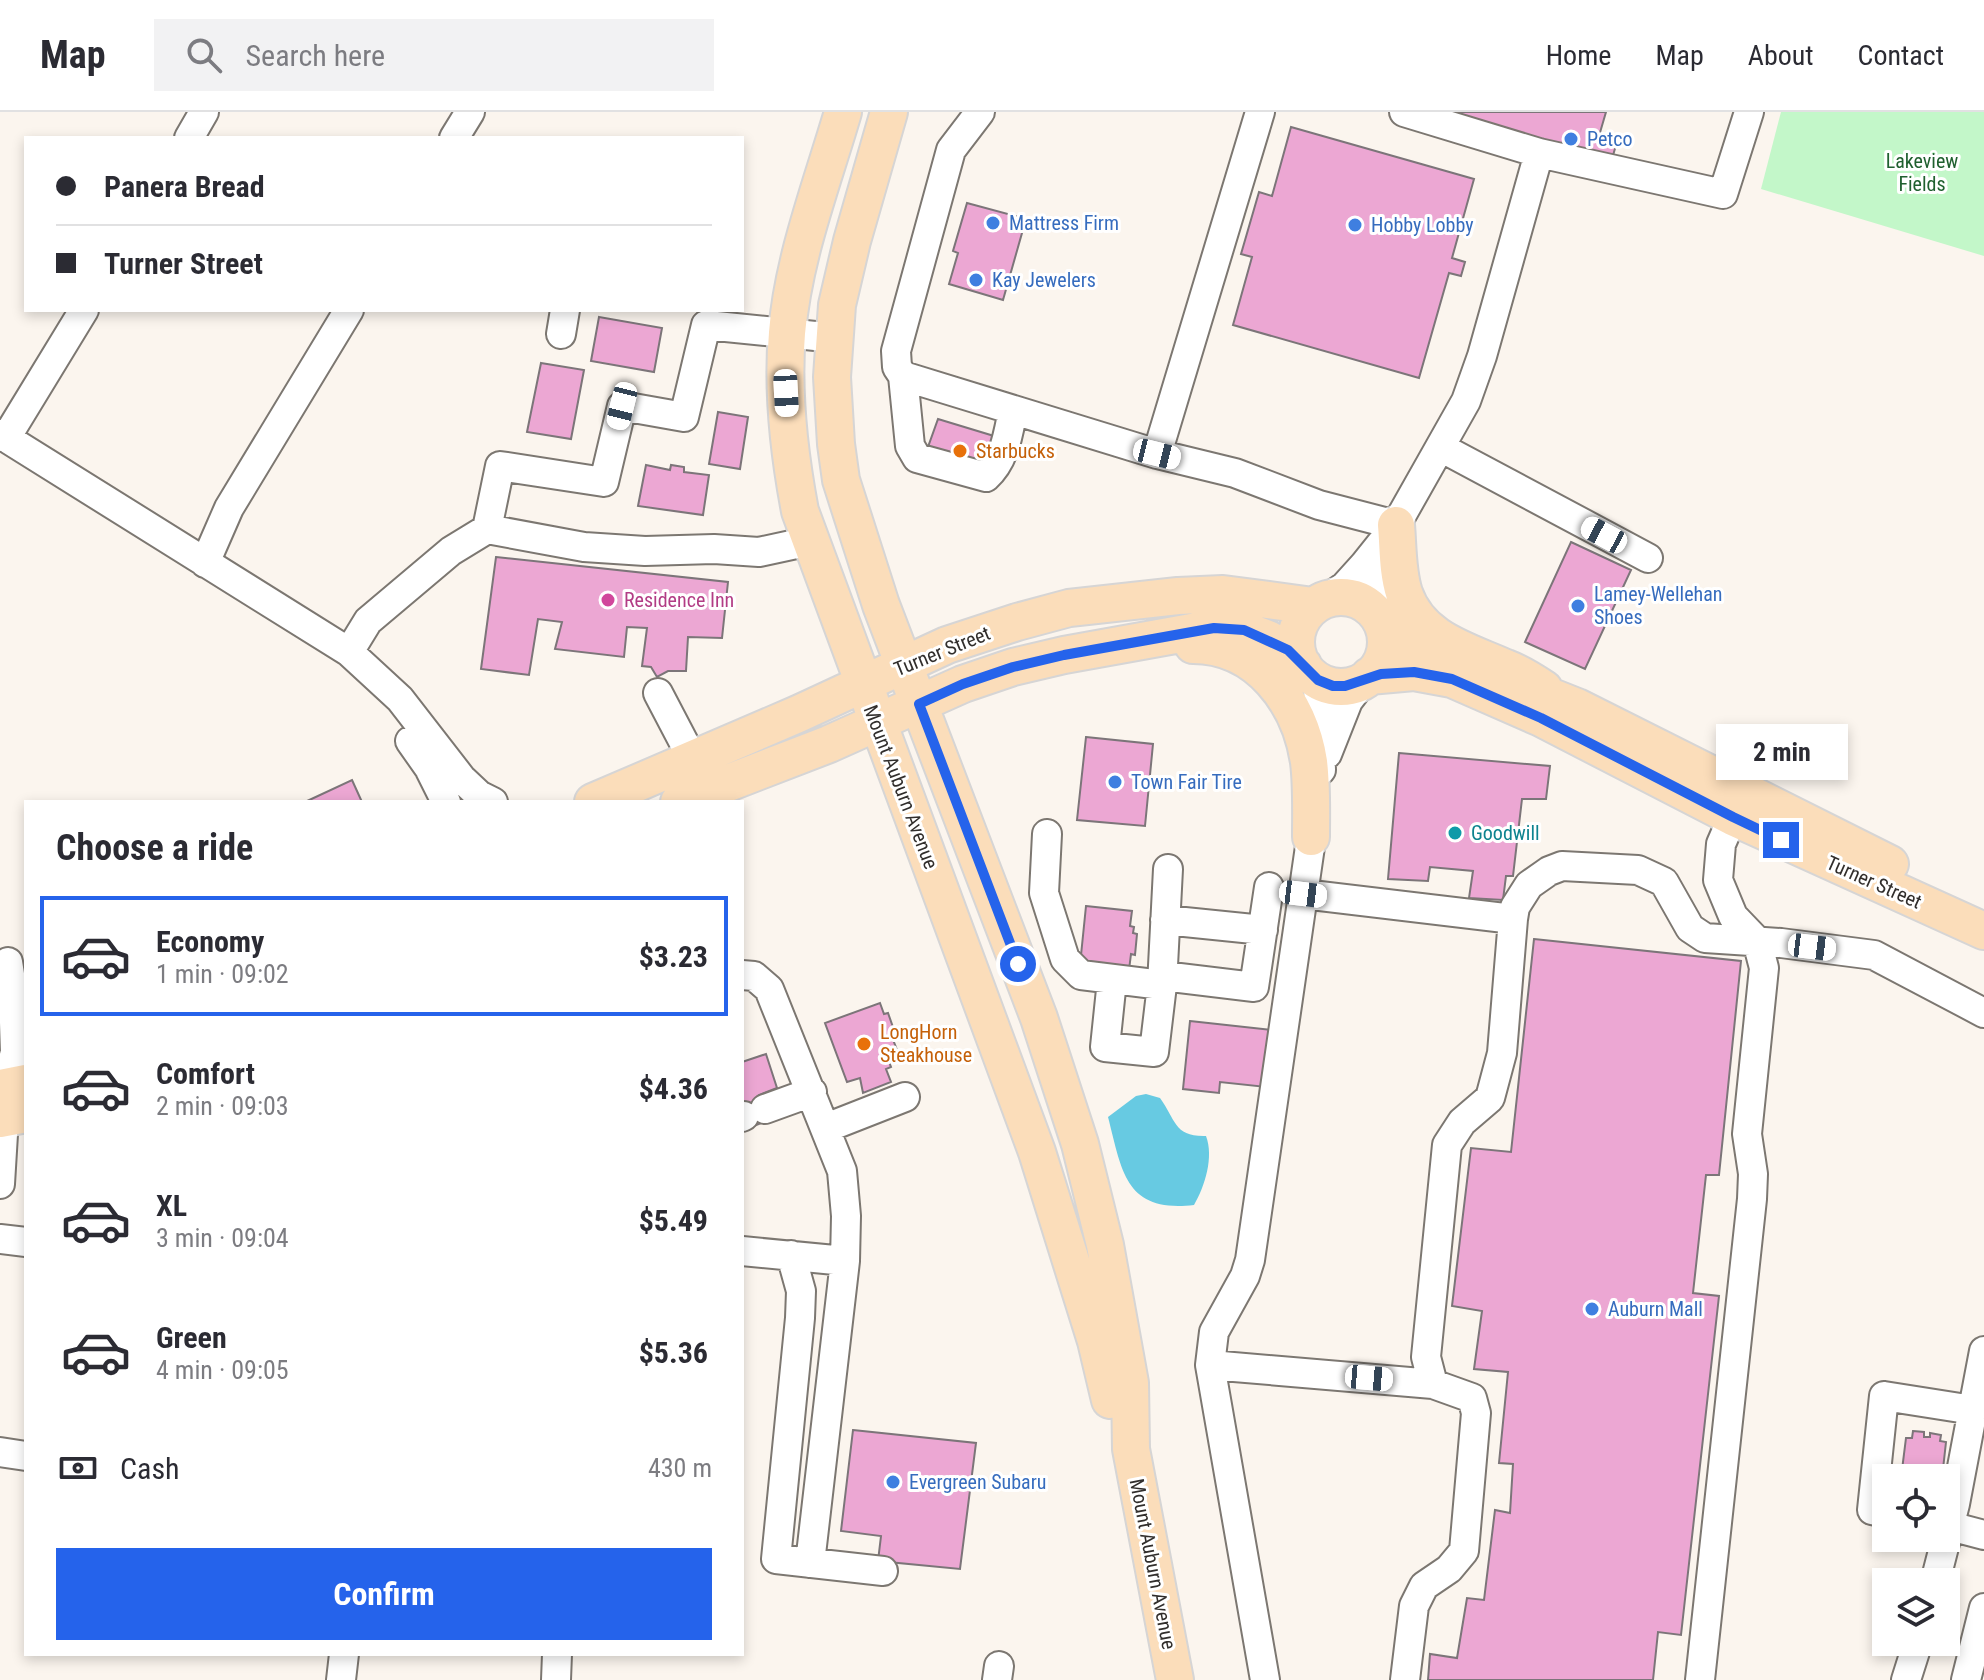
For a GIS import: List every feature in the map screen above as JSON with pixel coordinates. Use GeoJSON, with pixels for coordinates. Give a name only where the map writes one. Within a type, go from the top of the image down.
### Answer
{"type":"FeatureCollection","features":[{"type":"Feature","properties":{"kind":"main road","name":"Mount Auburn Avenue"},"geometry":{"type":"LineString","coordinates":[[843,112],[792,294],[787,333],[786,384],[791,463],[800,511],[1037,1152],[1096,1341],[1112,1409],[1131,1449]]}},
{"type":"Feature","properties":{"kind":"main road","name":"Mount Auburn Avenue"},"geometry":{"type":"LineString","coordinates":[[889,112],[837,305],[833,391],[841,480],[881,605],[1039,1018],[1080,1144],[1105,1245],[1130,1383],[1131,1449],[1175,1680]]}},
{"type":"Feature","properties":{"kind":"main road"},"geometry":{"type":"LineString","coordinates":[[1396,525],[1404,593],[1424,627],[1444,642],[1511,670],[1577,707]]}},
{"type":"Feature","properties":{"kind":"main road","name":"Turner Street"},"geometry":{"type":"LineString","coordinates":[[598,800],[947,645],[1069,608],[1223,594],[1320,602],[1356,599],[1380,620],[1437,654],[1577,707],[1738,803],[1984,931]]}},
{"type":"Feature","properties":{"kind":"main road"},"geometry":{"type":"LineString","coordinates":[[1310,673],[1296,644],[1299,627],[1320,602]]}},
{"type":"Feature","properties":{"kind":"main road"},"geometry":{"type":"LineString","coordinates":[[1367,678],[1381,663],[1385,651],[1380,620]]}},
{"type":"Feature","properties":{"kind":"main road","name":"Turner Street"},"geometry":{"type":"LineString","coordinates":[[684,800],[829,744],[963,684],[1013,667],[1214,628],[1244,630],[1288,650],[1310,673],[1333,686],[1414,672],[1452,679],[1984,912]]}},
{"type":"Feature","properties":{"kind":"main road"},"geometry":{"type":"LineString","coordinates":[[1064,655],[1206,645],[1230,650],[1254,663],[1276,685],[1292,708],[1309,762],[1311,837]]}},
{"type":"Feature","properties":{"kind":"main road"},"geometry":{"type":"LineString","coordinates":[[1154,1558],[1160,1680]]}},
{"type":"Feature","properties":{"kind":"main road"},"geometry":{"type":"LineString","coordinates":[[1154,1558],[1185,1680]]}},
{"type":"Feature","properties":{"kind":"street"},"geometry":{"type":"LineString","coordinates":[[190,136],[204,112]]}},
{"type":"Feature","properties":{"kind":"street"},"geometry":{"type":"LineString","coordinates":[[455,136],[470,112]]}},
{"type":"Feature","properties":{"kind":"street"},"geometry":{"type":"LineString","coordinates":[[980,112],[951,150],[896,351],[897,367],[903,376],[910,446],[917,458],[986,477],[995,469],[1006,444],[1013,410]]}},
{"type":"Feature","properties":{"kind":"street"},"geometry":{"type":"LineString","coordinates":[[1157,454],[1260,112]]}},
{"type":"Feature","properties":{"kind":"street"},"geometry":{"type":"LineString","coordinates":[[1411,113],[1539,153],[1723,194],[1749,112]]}},
{"type":"Feature","properties":{"kind":"street"},"geometry":{"type":"LineString","coordinates":[[1320,602],[1345,586],[1396,525],[1466,401],[1482,356],[1539,153]]}},
{"type":"Feature","properties":{"kind":"street"},"geometry":{"type":"LineString","coordinates":[[83,312],[3,436],[349,652],[400,699],[462,779],[489,800]]}},
{"type":"Feature","properties":{"kind":"street"},"geometry":{"type":"LineString","coordinates":[[205,563],[229,508],[348,312]]}},
{"type":"Feature","properties":{"kind":"street"},"geometry":{"type":"LineString","coordinates":[[487,529],[500,466],[604,482],[622,406],[684,417],[698,318],[835,338]]}},
{"type":"Feature","properties":{"kind":"street"},"geometry":{"type":"LineString","coordinates":[[903,376],[1157,454],[1235,473],[1319,505],[1396,525]]}},
{"type":"Feature","properties":{"kind":"street"},"geometry":{"type":"LineString","coordinates":[[1440,447],[1648,558]]}},
{"type":"Feature","properties":{"kind":"street"},"geometry":{"type":"LineString","coordinates":[[1380,620],[1378,588],[1396,525]]}},
{"type":"Feature","properties":{"kind":"street"},"geometry":{"type":"LineString","coordinates":[[349,652],[368,621],[451,551],[487,529],[584,547],[645,551],[714,549],[759,552],[810,541]]}},
{"type":"Feature","properties":{"kind":"street"},"geometry":{"type":"LineString","coordinates":[[349,652],[429,768],[445,800]]}},
{"type":"Feature","properties":{"kind":"street"},"geometry":{"type":"LineString","coordinates":[[1310,673],[1321,769]]}},
{"type":"Feature","properties":{"kind":"street"},"geometry":{"type":"LineString","coordinates":[[1265,1680],[1210,1365],[1214,1332],[1245,1276],[1250,1260],[1321,769],[1348,701],[1367,678]]}},
{"type":"Feature","properties":{"kind":"street"},"geometry":{"type":"LineString","coordinates":[[658,693],[692,758]]}},
{"type":"Feature","properties":{"kind":"street"},"geometry":{"type":"LineString","coordinates":[[1700,1680],[1752,1199],[1753,1174],[1747,1134],[1764,968],[1757,941],[1733,916],[1718,880],[1721,844],[1738,803]]}},
{"type":"Feature","properties":{"kind":"street"},"geometry":{"type":"LineString","coordinates":[[1047,834],[1044,893],[1065,959],[1081,975],[1111,987],[1162,980],[1254,987],[1269,887]]}},
{"type":"Feature","properties":{"kind":"street"},"geometry":{"type":"LineString","coordinates":[[1433,1384],[1426,1357],[1447,1145],[1462,1122],[1490,1098],[1502,1053],[1515,907],[1529,885],[1549,871],[1562,866],[1638,870],[1664,882],[1690,928],[1705,938],[1874,955],[1984,1013]]}},
{"type":"Feature","properties":{"kind":"street"},"geometry":{"type":"LineString","coordinates":[[1111,987],[1105,1047],[1154,1052],[1162,980],[1168,869]]}},
{"type":"Feature","properties":{"kind":"street"},"geometry":{"type":"LineString","coordinates":[[1303,894],[1513,919]]}},
{"type":"Feature","properties":{"kind":"street"},"geometry":{"type":"LineString","coordinates":[[1165,920],[1263,930]]}},
{"type":"Feature","properties":{"kind":"street"},"geometry":{"type":"LineString","coordinates":[[0,986],[8,962],[13,993],[15,1052],[0,1184]]}},
{"type":"Feature","properties":{"kind":"street"},"geometry":{"type":"LineString","coordinates":[[744,975],[754,976],[769,989],[842,1171],[846,1216],[845,1261],[810,1563]]}},
{"type":"Feature","properties":{"kind":"street"},"geometry":{"type":"LineString","coordinates":[[750,1114],[812,1092]]}},
{"type":"Feature","properties":{"kind":"street"},"geometry":{"type":"LineString","coordinates":[[826,1128],[905,1097]]}},
{"type":"Feature","properties":{"kind":"street"},"geometry":{"type":"LineString","coordinates":[[0,1239],[24,1242]]}},
{"type":"Feature","properties":{"kind":"street"},"geometry":{"type":"LineString","coordinates":[[744,1251],[845,1261]]}},
{"type":"Feature","properties":{"kind":"street"},"geometry":{"type":"LineString","coordinates":[[791,1255],[801,1291],[800,1318],[776,1559],[883,1571]]}},
{"type":"Feature","properties":{"kind":"street"},"geometry":{"type":"LineString","coordinates":[[1960,1467],[1984,1351]]}},
{"type":"Feature","properties":{"kind":"street"},"geometry":{"type":"LineString","coordinates":[[1210,1365],[1433,1384],[1472,1398],[1476,1413],[1464,1551],[1449,1569],[1424,1586],[1414,1606],[1405,1680]]}},
{"type":"Feature","properties":{"kind":"street"},"geometry":{"type":"LineString","coordinates":[[1883,1464],[1884,1396],[1973,1410]]}},
{"type":"Feature","properties":{"kind":"street"},"geometry":{"type":"LineString","coordinates":[[0,1452],[24,1456]]}},
{"type":"Feature","properties":{"kind":"street"},"geometry":{"type":"LineString","coordinates":[[1960,1521],[1984,1535]]}},
{"type":"Feature","properties":{"kind":"street"},"geometry":{"type":"LineString","coordinates":[[1966,1680],[1984,1608]]}},
{"type":"Feature","properties":{"kind":"street"},"geometry":{"type":"LineString","coordinates":[[341,1680],[344,1656]]}},
{"type":"Feature","properties":{"kind":"street"},"geometry":{"type":"LineString","coordinates":[[556,1680],[557,1656]]}},
{"type":"Feature","properties":{"kind":"street"},"geometry":{"type":"LineString","coordinates":[[1906,1680],[1914,1656]]}},
{"type":"Feature","properties":{"kind":"green space","name":"Lakeview Fields"},"geometry":{"type":"Polygon","coordinates":[[[1781,112],[1984,112],[1984,256],[1761,189],[1781,112]]]}},
{"type":"Feature","properties":{"kind":"water"},"geometry":{"type":"Polygon","coordinates":[[[1146,1094],[1160,1098],[1182,1130],[1195,1136],[1206,1136],[1209,1153],[1207,1171],[1194,1205],[1171,1206],[1153,1202],[1140,1195],[1123,1171],[1108,1117],[1136,1096],[1146,1094]]]}},
{"type":"Feature","properties":{"kind":"building","name":"Petco"},"geometry":{"type":"Polygon","coordinates":[[[1451,112],[1606,112],[1599,136],[1617,142],[1611,162],[1451,112]]]}},
{"type":"Feature","properties":{"kind":"building","name":"Hobby Lobby"},"geometry":{"type":"Polygon","coordinates":[[[1291,127],[1474,179],[1452,258],[1465,262],[1461,276],[1449,273],[1419,378],[1233,325],[1252,257],[1241,254],[1259,192],[1272,196],[1291,127]]]}},
{"type":"Feature","properties":{"kind":"building"},"geometry":{"type":"Polygon","coordinates":[[[967,203],[1026,219],[1003,300],[949,284],[958,253],[953,251],[967,203]]]}},
{"type":"Feature","properties":{"kind":"building"},"geometry":{"type":"Polygon","coordinates":[[[599,317],[662,328],[654,372],[591,361],[599,317]]]}},
{"type":"Feature","properties":{"kind":"building"},"geometry":{"type":"Polygon","coordinates":[[[541,363],[584,370],[571,439],[527,432],[541,363]]]}},
{"type":"Feature","properties":{"kind":"building"},"geometry":{"type":"Polygon","coordinates":[[[718,412],[748,417],[740,469],[709,464],[718,412]]]}},
{"type":"Feature","properties":{"kind":"building","name":"Starbucks"},"geometry":{"type":"Polygon","coordinates":[[[938,419],[994,436],[985,469],[928,447],[938,419]]]}},
{"type":"Feature","properties":{"kind":"building"},"geometry":{"type":"Polygon","coordinates":[[[646,465],[670,470],[671,465],[684,467],[684,472],[709,475],[703,515],[638,506],[646,465]]]}},
{"type":"Feature","properties":{"kind":"building","name":"Lamey-Wellehan Shoes"},"geometry":{"type":"Polygon","coordinates":[[[1571,542],[1631,570],[1585,669],[1525,642],[1571,542]]]}},
{"type":"Feature","properties":{"kind":"building","name":"Residence Inn"},"geometry":{"type":"Polygon","coordinates":[[[496,557],[728,582],[722,638],[688,637],[686,671],[668,671],[657,677],[651,667],[642,666],[647,628],[627,627],[624,657],[555,649],[562,622],[538,619],[529,675],[481,669],[496,557]]]}},
{"type":"Feature","properties":{"kind":"building","name":"Town Fair Tire"},"geometry":{"type":"Polygon","coordinates":[[[1086,737],[1153,744],[1145,826],[1077,820],[1086,737]]]}},
{"type":"Feature","properties":{"kind":"building","name":"Goodwill"},"geometry":{"type":"Polygon","coordinates":[[[1399,753],[1550,766],[1546,799],[1522,799],[1513,876],[1506,876],[1503,900],[1469,898],[1473,871],[1430,867],[1428,881],[1388,879],[1399,753]]]}},
{"type":"Feature","properties":{"kind":"building"},"geometry":{"type":"Polygon","coordinates":[[[352,780],[361,800],[309,800],[352,780]]]}},
{"type":"Feature","properties":{"kind":"building"},"geometry":{"type":"Polygon","coordinates":[[[1086,906],[1132,911],[1130,926],[1137,934],[1135,955],[1131,954],[1129,970],[1080,965],[1086,906]]]}},
{"type":"Feature","properties":{"kind":"building","name":"Auburn Mall"},"geometry":{"type":"Polygon","coordinates":[[[1534,939],[1741,961],[1719,1175],[1706,1175],[1693,1293],[1719,1296],[1681,1635],[1658,1632],[1653,1680],[1428,1680],[1430,1654],[1457,1658],[1467,1598],[1484,1600],[1495,1510],[1510,1513],[1513,1464],[1499,1463],[1508,1372],[1474,1369],[1482,1311],[1452,1306],[1471,1148],[1511,1152],[1534,939]]]}},
{"type":"Feature","properties":{"kind":"building","name":"LongHorn Steakhouse"},"geometry":{"type":"Polygon","coordinates":[[[880,1003],[884,1014],[888,1013],[894,1030],[890,1032],[899,1055],[888,1059],[891,1067],[886,1069],[891,1082],[863,1093],[860,1078],[847,1082],[825,1023],[880,1003]]]}},
{"type":"Feature","properties":{"kind":"building"},"geometry":{"type":"Polygon","coordinates":[[[1190,1021],[1272,1030],[1266,1087],[1220,1082],[1219,1093],[1183,1089],[1190,1021]]]}},
{"type":"Feature","properties":{"kind":"building"},"geometry":{"type":"Polygon","coordinates":[[[766,1054],[777,1088],[759,1095],[769,1120],[749,1128],[744,1114],[744,1061],[766,1054]]]}},
{"type":"Feature","properties":{"kind":"building"},"geometry":{"type":"Polygon","coordinates":[[[853,1430],[976,1443],[960,1569],[878,1561],[881,1536],[841,1531],[853,1430]]]}},
{"type":"Feature","properties":{"kind":"building"},"geometry":{"type":"Polygon","coordinates":[[[1913,1431],[1924,1432],[1924,1437],[1930,1437],[1930,1433],[1941,1435],[1940,1441],[1946,1442],[1944,1464],[1903,1464],[1906,1438],[1912,1438],[1913,1431]]]}},
{"type":"Feature","properties":{"kind":"place","name":"Petco"},"geometry":{"type":"Point","coordinates":[1571,139]}},
{"type":"Feature","properties":{"kind":"place","name":"Mattress Firm"},"geometry":{"type":"Point","coordinates":[993,223]}},
{"type":"Feature","properties":{"kind":"place","name":"Hobby Lobby"},"geometry":{"type":"Point","coordinates":[1355,225]}},
{"type":"Feature","properties":{"kind":"place","name":"Kay Jewelers"},"geometry":{"type":"Point","coordinates":[976,280]}},
{"type":"Feature","properties":{"kind":"place","name":"Starbucks"},"geometry":{"type":"Point","coordinates":[960,451]}},
{"type":"Feature","properties":{"kind":"place","name":"Residence Inn"},"geometry":{"type":"Point","coordinates":[608,600]}},
{"type":"Feature","properties":{"kind":"place","name":"Lamey-Wellehan Shoes"},"geometry":{"type":"Point","coordinates":[1578,606]}},
{"type":"Feature","properties":{"kind":"place","name":"Town Fair Tire"},"geometry":{"type":"Point","coordinates":[1115,782]}},
{"type":"Feature","properties":{"kind":"place","name":"Goodwill"},"geometry":{"type":"Point","coordinates":[1455,833]}},
{"type":"Feature","properties":{"kind":"place","name":"LongHorn Steakhouse"},"geometry":{"type":"Point","coordinates":[864,1044]}},
{"type":"Feature","properties":{"kind":"place","name":"Auburn Mall"},"geometry":{"type":"Point","coordinates":[1592,1309]}},
{"type":"Feature","properties":{"kind":"place","name":"Evergreen Subaru"},"geometry":{"type":"Point","coordinates":[893,1482]}},
{"type":"Feature","properties":{"kind":"route"},"geometry":{"type":"LineString","coordinates":[[1018,964],[919,704],[963,684],[1013,667],[1175,633],[1214,628],[1244,630],[1288,650],[1318,680],[1333,686],[1345,686],[1369,676],[1414,672],[1452,679],[1541,718],[1781,840]]}}]}
